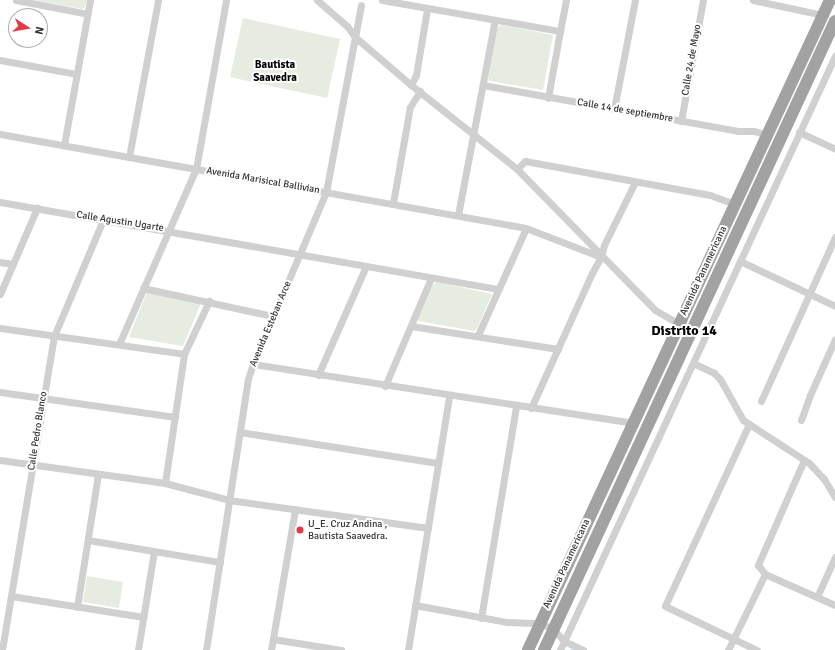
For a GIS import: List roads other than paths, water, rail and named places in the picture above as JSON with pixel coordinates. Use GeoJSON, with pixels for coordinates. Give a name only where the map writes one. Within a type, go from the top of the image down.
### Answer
{"type":"FeatureCollection","features":[{"type":"Feature","properties":{"kind":"highway","name":"Avenida Panamericana"},"geometry":{"type":"LineString","coordinates":[[528,650],[632,423],[736,204],[830,0]]}},
{"type":"Feature","properties":{"kind":"highway","name":"Avenida Panamericana"},"geometry":{"type":"LineString","coordinates":[[544,650],[835,21]]}},
{"type":"Feature","properties":{"kind":"street"},"geometry":{"type":"LineString","coordinates":[[19,0],[88,14]]}},
{"type":"Feature","properties":{"kind":"street"},"geometry":{"type":"LineString","coordinates":[[64,145],[90,0]]}},
{"type":"Feature","properties":{"kind":"street"},"geometry":{"type":"LineString","coordinates":[[129,157],[158,0]]}},
{"type":"Feature","properties":{"kind":"street","name":"Calle Agustin Ugarte"},"geometry":{"type":"LineString","coordinates":[[0,202],[169,231],[196,169],[226,0]]}},
{"type":"Feature","properties":{"kind":"street"},"geometry":{"type":"LineString","coordinates":[[317,0],[347,26],[355,37],[411,85],[517,169],[601,257],[655,310],[679,324]]}},
{"type":"Feature","properties":{"kind":"street"},"geometry":{"type":"LineString","coordinates":[[382,0],[560,31]]}},
{"type":"Feature","properties":{"kind":"street"},"geometry":{"type":"LineString","coordinates":[[548,98],[566,0]]}},
{"type":"Feature","properties":{"kind":"street"},"geometry":{"type":"LineString","coordinates":[[614,109],[635,0]]}},
{"type":"Feature","properties":{"kind":"street","name":"Calle 24 de Mayo"},"geometry":{"type":"LineString","coordinates":[[681,121],[703,0]]}},
{"type":"Feature","properties":{"kind":"street"},"geometry":{"type":"LineString","coordinates":[[753,0],[770,2],[823,15]]}},
{"type":"Feature","properties":{"kind":"street","name":"Avenida Esteban Arce"},"geometry":{"type":"LineString","coordinates":[[206,650],[248,379],[252,364],[301,254],[326,192],[361,5]]}},
{"type":"Feature","properties":{"kind":"street"},"geometry":{"type":"LineString","coordinates":[[411,85],[416,75],[427,9]]}},
{"type":"Feature","properties":{"kind":"street"},"geometry":{"type":"LineString","coordinates":[[458,215],[495,20]]}},
{"type":"Feature","properties":{"kind":"street"},"geometry":{"type":"LineString","coordinates":[[560,650],[835,56]]}},
{"type":"Feature","properties":{"kind":"street"},"geometry":{"type":"LineString","coordinates":[[0,60],[76,74]]}},
{"type":"Feature","properties":{"kind":"street","name":"Calle 14 de septiembre"},"geometry":{"type":"LineString","coordinates":[[483,85],[548,98],[738,131],[754,131],[767,135]]}},
{"type":"Feature","properties":{"kind":"street"},"geometry":{"type":"LineString","coordinates":[[392,203],[410,107],[420,92]]}},
{"type":"Feature","properties":{"kind":"street"},"geometry":{"type":"LineString","coordinates":[[799,132],[835,149]]}},
{"type":"Feature","properties":{"kind":"street","name":"Avenida Marisical Ballivian"},"geometry":{"type":"LineString","coordinates":[[0,134],[526,228],[601,257]]}},
{"type":"Feature","properties":{"kind":"street"},"geometry":{"type":"LineString","coordinates":[[517,169],[525,161],[710,195],[736,204]]}},
{"type":"Feature","properties":{"kind":"street"},"geometry":{"type":"LineString","coordinates":[[531,408],[592,273],[601,257],[604,245],[635,182]]}},
{"type":"Feature","properties":{"kind":"street"},"geometry":{"type":"LineString","coordinates":[[0,294],[37,208]]}},
{"type":"Feature","properties":{"kind":"street","name":"Calle Pedro Blanco"},"geometry":{"type":"LineString","coordinates":[[2,650],[54,336],[103,220]]}},
{"type":"Feature","properties":{"kind":"street"},"geometry":{"type":"LineString","coordinates":[[478,335],[526,228]]}},
{"type":"Feature","properties":{"kind":"street"},"geometry":{"type":"LineString","coordinates":[[119,344],[169,231],[498,290]]}},
{"type":"Feature","properties":{"kind":"street"},"geometry":{"type":"LineString","coordinates":[[761,401],[835,237]]}},
{"type":"Feature","properties":{"kind":"street"},"geometry":{"type":"LineString","coordinates":[[740,261],[835,306]]}},
{"type":"Feature","properties":{"kind":"street"},"geometry":{"type":"LineString","coordinates":[[0,262],[13,264]]}},
{"type":"Feature","properties":{"kind":"street"},"geometry":{"type":"LineString","coordinates":[[318,375],[366,266]]}},
{"type":"Feature","properties":{"kind":"street"},"geometry":{"type":"LineString","coordinates":[[385,386],[431,278]]}},
{"type":"Feature","properties":{"kind":"street"},"geometry":{"type":"LineString","coordinates":[[143,288],[273,316]]}},
{"type":"Feature","properties":{"kind":"street"},"geometry":{"type":"LineString","coordinates":[[165,483],[184,354],[209,301]]}},
{"type":"Feature","properties":{"kind":"street"},"geometry":{"type":"LineString","coordinates":[[411,326],[478,335],[558,349]]}},
{"type":"Feature","properties":{"kind":"street"},"geometry":{"type":"LineString","coordinates":[[0,328],[184,354]]}},
{"type":"Feature","properties":{"kind":"street"},"geometry":{"type":"LineString","coordinates":[[801,420],[810,395],[835,339]]}},
{"type":"Feature","properties":{"kind":"street"},"geometry":{"type":"LineString","coordinates":[[693,363],[714,373],[727,389],[738,411],[749,424],[804,460],[820,475],[835,497]]}},
{"type":"Feature","properties":{"kind":"street"},"geometry":{"type":"LineString","coordinates":[[252,364],[449,396],[632,423]]}},
{"type":"Feature","properties":{"kind":"street"},"geometry":{"type":"LineString","coordinates":[[0,392],[175,418]]}},
{"type":"Feature","properties":{"kind":"street"},"geometry":{"type":"LineString","coordinates":[[408,650],[449,396]]}},
{"type":"Feature","properties":{"kind":"street"},"geometry":{"type":"LineString","coordinates":[[481,618],[516,406]]}},
{"type":"Feature","properties":{"kind":"street"},"geometry":{"type":"LineString","coordinates":[[749,424],[665,606],[757,650]]}},
{"type":"Feature","properties":{"kind":"street"},"geometry":{"type":"LineString","coordinates":[[240,432],[438,463]]}},
{"type":"Feature","properties":{"kind":"street"},"geometry":{"type":"LineString","coordinates":[[0,460],[165,483],[229,500],[428,528]]}},
{"type":"Feature","properties":{"kind":"street"},"geometry":{"type":"LineString","coordinates":[[804,460],[758,565],[765,574],[835,606]]}},
{"type":"Feature","properties":{"kind":"street"},"geometry":{"type":"LineString","coordinates":[[77,607],[98,474]]}},
{"type":"Feature","properties":{"kind":"street"},"geometry":{"type":"LineString","coordinates":[[272,650],[295,509]]}},
{"type":"Feature","properties":{"kind":"street"},"geometry":{"type":"LineString","coordinates":[[88,540],[220,562]]}},
{"type":"Feature","properties":{"kind":"street"},"geometry":{"type":"LineString","coordinates":[[138,650],[154,551]]}},
{"type":"Feature","properties":{"kind":"street"},"geometry":{"type":"LineString","coordinates":[[817,597],[835,557]]}},
{"type":"Feature","properties":{"kind":"street"},"geometry":{"type":"LineString","coordinates":[[728,650],[765,574]]}},
{"type":"Feature","properties":{"kind":"street"},"geometry":{"type":"LineString","coordinates":[[11,596],[143,617]]}},
{"type":"Feature","properties":{"kind":"street"},"geometry":{"type":"LineString","coordinates":[[415,605],[507,622],[540,623],[553,629],[564,641],[583,650]]}},
{"type":"Feature","properties":{"kind":"street"},"geometry":{"type":"LineString","coordinates":[[274,639],[341,650]]}},
{"type":"Feature","properties":{"kind":"place","name":"U_E. Cruz Andina , Bautista Saavedra."},"geometry":{"type":"Point","coordinates":[300,530]}},
{"type":"Feature","properties":{"kind":"district","name":"Bautista Saavedra"},"geometry":{"type":"Point","coordinates":[275,72]}},
{"type":"Feature","properties":{"kind":"district","name":"Distrito 14"},"geometry":{"type":"Point","coordinates":[684,331]}}]}
